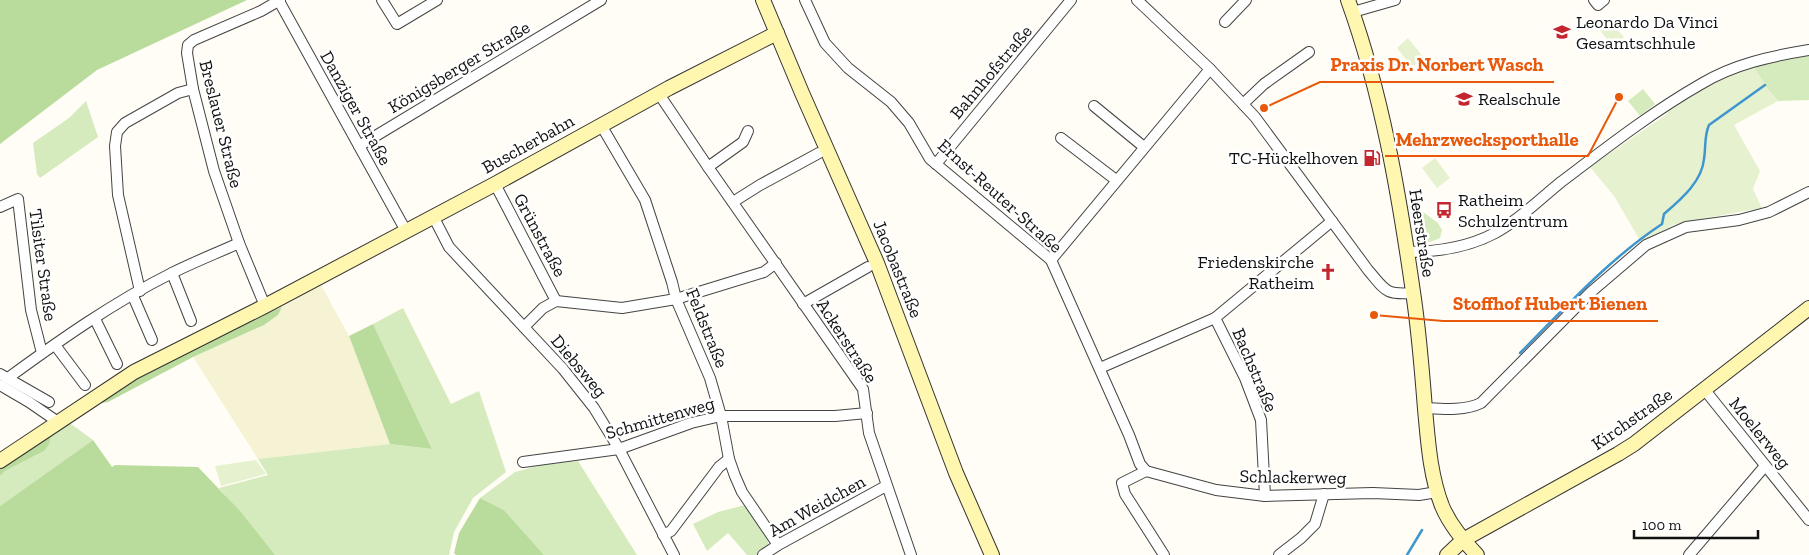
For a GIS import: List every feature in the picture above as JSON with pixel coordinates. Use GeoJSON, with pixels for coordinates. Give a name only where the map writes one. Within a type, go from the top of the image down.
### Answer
{"type":"FeatureCollection","features":[{"type":"Feature","properties":{"kind":"main road","name":"Jacobastraße"},"geometry":{"type":"LineString","coordinates":[[763,0],[802,94],[877,263],[956,473],[992,555]]}},
{"type":"Feature","properties":{"kind":"main road","name":"Heerstraße"},"geometry":{"type":"LineString","coordinates":[[1351,6],[1370,66],[1394,180],[1413,293],[1428,444],[1437,492],[1443,507],[1463,540],[1477,555]]}},
{"type":"Feature","properties":{"kind":"main road","name":"Buscherbahn"},"geometry":{"type":"LineString","coordinates":[[0,461],[134,372],[265,306],[495,184],[659,94],[777,33]]}},
{"type":"Feature","properties":{"kind":"main road","name":"Kirchstraße"},"geometry":{"type":"LineString","coordinates":[[1447,555],[1463,540],[1634,444],[1809,308]]}},
{"type":"Feature","properties":{"kind":"street","name":"Danziger Straße"},"geometry":{"type":"LineString","coordinates":[[279,0],[406,231]]}},
{"type":"Feature","properties":{"kind":"street","name":"Breslauer Straße"},"geometry":{"type":"LineString","coordinates":[[265,306],[239,243],[214,171],[193,89],[187,53],[188,45],[194,40],[261,11],[279,0]]}},
{"type":"Feature","properties":{"kind":"street"},"geometry":{"type":"LineString","coordinates":[[382,0],[397,24],[437,0]]}},
{"type":"Feature","properties":{"kind":"street","name":"Königsberger Straße"},"geometry":{"type":"LineString","coordinates":[[359,146],[601,0]]}},
{"type":"Feature","properties":{"kind":"street","name":"Ernst-Reuter-Straße"},"geometry":{"type":"LineString","coordinates":[[804,0],[826,43],[848,68],[891,102],[909,123],[930,159],[1051,260],[1130,435],[1140,464],[1146,471]]}},
{"type":"Feature","properties":{"kind":"street","name":"Bahnhofstraße"},"geometry":{"type":"LineString","coordinates":[[936,164],[1071,0]]}},
{"type":"Feature","properties":{"kind":"street"},"geometry":{"type":"LineString","coordinates":[[1137,0],[1210,69],[1255,117],[1368,270],[1384,288],[1391,293],[1413,293]]}},
{"type":"Feature","properties":{"kind":"street"},"geometry":{"type":"LineString","coordinates":[[1225,22],[1246,0]]}},
{"type":"Feature","properties":{"kind":"street"},"geometry":{"type":"LineString","coordinates":[[1351,6],[1394,0]]}},
{"type":"Feature","properties":{"kind":"street"},"geometry":{"type":"LineString","coordinates":[[1406,252],[1449,248],[1495,233],[1602,152],[1702,83],[1735,67],[1779,55],[1809,50]]}},
{"type":"Feature","properties":{"kind":"street"},"geometry":{"type":"LineString","coordinates":[[1243,104],[1264,84],[1309,52]]}},
{"type":"Feature","properties":{"kind":"street"},"geometry":{"type":"LineString","coordinates":[[1051,260],[1210,69]]}},
{"type":"Feature","properties":{"kind":"street"},"geometry":{"type":"LineString","coordinates":[[152,340],[136,293],[118,195],[115,146],[117,132],[125,123],[178,93],[193,89]]}},
{"type":"Feature","properties":{"kind":"street","name":"Ackerstraße"},"geometry":{"type":"LineString","coordinates":[[659,94],[863,389],[869,433],[911,555]]}},
{"type":"Feature","properties":{"kind":"street"},"geometry":{"type":"LineString","coordinates":[[1094,106],[1144,147]]}},
{"type":"Feature","properties":{"kind":"street","name":"Feldstraße"},"geometry":{"type":"LineString","coordinates":[[602,125],[645,200],[676,299],[710,378],[721,416],[729,459],[742,492],[778,545]]}},
{"type":"Feature","properties":{"kind":"street"},"geometry":{"type":"LineString","coordinates":[[708,167],[743,142],[748,131]]}},
{"type":"Feature","properties":{"kind":"street"},"geometry":{"type":"LineString","coordinates":[[1061,138],[1116,180]]}},
{"type":"Feature","properties":{"kind":"street"},"geometry":{"type":"LineString","coordinates":[[733,202],[819,153]]}},
{"type":"Feature","properties":{"kind":"street","name":"Grünstraße"},"geometry":{"type":"LineString","coordinates":[[495,184],[556,301]]}},
{"type":"Feature","properties":{"kind":"street"},"geometry":{"type":"LineString","coordinates":[[1425,408],[1474,407],[1481,403],[1592,292],[1646,245],[1686,227],[1739,220],[1768,212],[1809,192]]}},
{"type":"Feature","properties":{"kind":"street","name":"Tilsiter Straße"},"geometry":{"type":"LineString","coordinates":[[0,207],[18,199],[31,310],[42,353]]}},
{"type":"Feature","properties":{"kind":"street","name":"Diebsweg"},"geometry":{"type":"LineString","coordinates":[[433,216],[449,247],[563,369],[594,408],[619,449],[674,555]]}},
{"type":"Feature","properties":{"kind":"street"},"geometry":{"type":"LineString","coordinates":[[1100,368],[1215,318],[1332,221]]}},
{"type":"Feature","properties":{"kind":"street"},"geometry":{"type":"LineString","coordinates":[[2,379],[136,293],[172,273],[239,243]]}},
{"type":"Feature","properties":{"kind":"street"},"geometry":{"type":"LineString","coordinates":[[524,327],[543,308],[556,301],[622,308],[676,299],[764,272],[776,263]]}},
{"type":"Feature","properties":{"kind":"street"},"geometry":{"type":"LineString","coordinates":[[803,304],[868,267]]}},
{"type":"Feature","properties":{"kind":"street"},"geometry":{"type":"LineString","coordinates":[[172,273],[191,321]]}},
{"type":"Feature","properties":{"kind":"street","name":"Bachstraße"},"geometry":{"type":"LineString","coordinates":[[1215,318],[1245,378],[1261,420],[1265,496]]}},
{"type":"Feature","properties":{"kind":"street"},"geometry":{"type":"LineString","coordinates":[[95,319],[117,364]]}},
{"type":"Feature","properties":{"kind":"street"},"geometry":{"type":"LineString","coordinates":[[55,345],[85,385]]}},
{"type":"Feature","properties":{"kind":"street"},"geometry":{"type":"LineString","coordinates":[[2,379],[29,402],[58,422]]}},
{"type":"Feature","properties":{"kind":"street"},"geometry":{"type":"LineString","coordinates":[[2,379],[49,402]]}},
{"type":"Feature","properties":{"kind":"street","name":"Moelerweg"},"geometry":{"type":"LineString","coordinates":[[1704,389],[1809,520]]}},
{"type":"Feature","properties":{"kind":"street","name":"Schmittenweg"},"geometry":{"type":"LineString","coordinates":[[522,462],[619,449],[691,423],[721,416],[835,416],[867,413]]}},
{"type":"Feature","properties":{"kind":"street"},"geometry":{"type":"LineString","coordinates":[[663,535],[671,531],[719,467],[729,459]]}},
{"type":"Feature","properties":{"kind":"street"},"geometry":{"type":"LineString","coordinates":[[1688,555],[1765,466]]}},
{"type":"Feature","properties":{"kind":"street"},"geometry":{"type":"LineString","coordinates":[[1146,471],[1122,482],[1125,494],[1164,555]]}},
{"type":"Feature","properties":{"kind":"street","name":"Schlackerweg"},"geometry":{"type":"LineString","coordinates":[[1146,471],[1216,490],[1265,496],[1419,494],[1437,492]]}},
{"type":"Feature","properties":{"kind":"street","name":"Am Weidchen"},"geometry":{"type":"LineString","coordinates":[[763,555],[886,486]]}},
{"type":"Feature","properties":{"kind":"street"},"geometry":{"type":"LineString","coordinates":[[1279,555],[1315,524],[1324,494]]}},
{"type":"Feature","properties":{"kind":"shaded area"},"geometry":{"type":"Polygon","coordinates":[[[321,285],[349,336],[390,444],[258,459],[193,357],[264,325],[278,315],[282,307],[321,285]]]}},
{"type":"Feature","properties":{"kind":"green space"},"geometry":{"type":"Polygon","coordinates":[[[0,0],[247,0],[97,70],[0,144],[0,0]]]}},
{"type":"Feature","properties":{"kind":"green space"},"geometry":{"type":"Polygon","coordinates":[[[1607,18],[1624,37],[1612,46],[1597,26],[1607,18]]]}},
{"type":"Feature","properties":{"kind":"green space"},"geometry":{"type":"Polygon","coordinates":[[[1408,38],[1424,58],[1412,67],[1397,48],[1408,38]]]}},
{"type":"Feature","properties":{"kind":"green space"},"geometry":{"type":"Polygon","coordinates":[[[1809,53],[1809,100],[1778,101],[1753,66],[1809,53]]]}},
{"type":"Feature","properties":{"kind":"green space"},"geometry":{"type":"Polygon","coordinates":[[[1753,66],[1778,101],[1734,125],[1760,171],[1753,189],[1762,208],[1673,225],[1641,242],[1614,196],[1590,167],[1667,114],[1670,109],[1721,79],[1753,66]]]}},
{"type":"Feature","properties":{"kind":"green space"},"geometry":{"type":"Polygon","coordinates":[[[1643,89],[1655,104],[1640,116],[1628,101],[1643,89]]]}},
{"type":"Feature","properties":{"kind":"green space"},"geometry":{"type":"Polygon","coordinates":[[[86,101],[98,137],[40,178],[37,174],[33,143],[69,118],[86,101]]]}},
{"type":"Feature","properties":{"kind":"green space"},"geometry":{"type":"Polygon","coordinates":[[[1435,158],[1450,178],[1437,188],[1422,168],[1435,158]]]}},
{"type":"Feature","properties":{"kind":"green space"},"geometry":{"type":"Polygon","coordinates":[[[1412,204],[1438,223],[1442,230],[1440,238],[1428,242],[1416,239],[1412,204]]]}},
{"type":"Feature","properties":{"kind":"green space"},"geometry":{"type":"Polygon","coordinates":[[[282,307],[278,315],[264,325],[193,357],[108,402],[97,404],[123,383],[190,349],[282,307]]]}},
{"type":"Feature","properties":{"kind":"green space"},"geometry":{"type":"Polygon","coordinates":[[[403,308],[451,404],[479,391],[506,472],[473,498],[454,532],[449,555],[275,555],[219,488],[268,475],[258,459],[390,444],[432,449],[373,324],[403,308]]]}},
{"type":"Feature","properties":{"kind":"green space"},"geometry":{"type":"Polygon","coordinates":[[[373,324],[432,449],[390,444],[349,336],[373,324]]]}},
{"type":"Feature","properties":{"kind":"green space"},"geometry":{"type":"Polygon","coordinates":[[[67,421],[93,440],[0,506],[0,476],[5,471],[44,451],[50,433],[67,421]]]}},
{"type":"Feature","properties":{"kind":"green space"},"geometry":{"type":"Polygon","coordinates":[[[50,433],[50,440],[44,451],[5,471],[0,476],[0,468],[50,433]]]}},
{"type":"Feature","properties":{"kind":"green space"},"geometry":{"type":"Polygon","coordinates":[[[93,440],[112,467],[115,465],[198,467],[240,511],[275,555],[0,555],[0,506],[93,440]]]}},
{"type":"Feature","properties":{"kind":"green space"},"geometry":{"type":"Polygon","coordinates":[[[256,460],[266,474],[221,486],[215,466],[256,460]]]}},
{"type":"Feature","properties":{"kind":"green space"},"geometry":{"type":"Polygon","coordinates":[[[578,461],[637,555],[544,555],[504,510],[480,498],[515,472],[541,465],[578,461]]]}},
{"type":"Feature","properties":{"kind":"green space"},"geometry":{"type":"Polygon","coordinates":[[[480,498],[504,510],[544,555],[456,555],[454,553],[459,533],[480,498]]]}},
{"type":"Feature","properties":{"kind":"green space"},"geometry":{"type":"Polygon","coordinates":[[[745,505],[767,537],[769,546],[757,555],[747,555],[728,533],[707,551],[693,524],[718,512],[745,505]]]}},
{"type":"Feature","properties":{"kind":"waterway"},"geometry":{"type":"LineString","coordinates":[[1520,353],[1606,268],[1662,224],[1664,214],[1689,190],[1699,175],[1705,155],[1706,133],[1709,125],[1765,85]]}},
{"type":"Feature","properties":{"kind":"waterway"},"geometry":{"type":"LineString","coordinates":[[1407,555],[1422,530]]}},
{"type":"Feature","properties":{"kind":"place","name":"Leonardo Da Vinci Gesamtschhule"},"geometry":{"type":"Point","coordinates":[1562,32]}},
{"type":"Feature","properties":{"kind":"place","name":"Mehrzwecksporthalle"},"geometry":{"type":"Point","coordinates":[1619,97]}},
{"type":"Feature","properties":{"kind":"place","name":"Realschule"},"geometry":{"type":"Point","coordinates":[1464,99]}},
{"type":"Feature","properties":{"kind":"place","name":"Praxis Dr. Norbert Wasch"},"geometry":{"type":"Point","coordinates":[1264,108]}},
{"type":"Feature","properties":{"kind":"place","name":"TC-Hückelhoven"},"geometry":{"type":"Point","coordinates":[1372,158]}},
{"type":"Feature","properties":{"kind":"place","name":"Ratheim Schulzentrum"},"geometry":{"type":"Point","coordinates":[1444,210]}},
{"type":"Feature","properties":{"kind":"place","name":"Friedenskirche Ratheim"},"geometry":{"type":"Point","coordinates":[1328,272]}},
{"type":"Feature","properties":{"kind":"place","name":"Stoffhof Hubert Bienen"},"geometry":{"type":"Point","coordinates":[1374,315]}}]}
